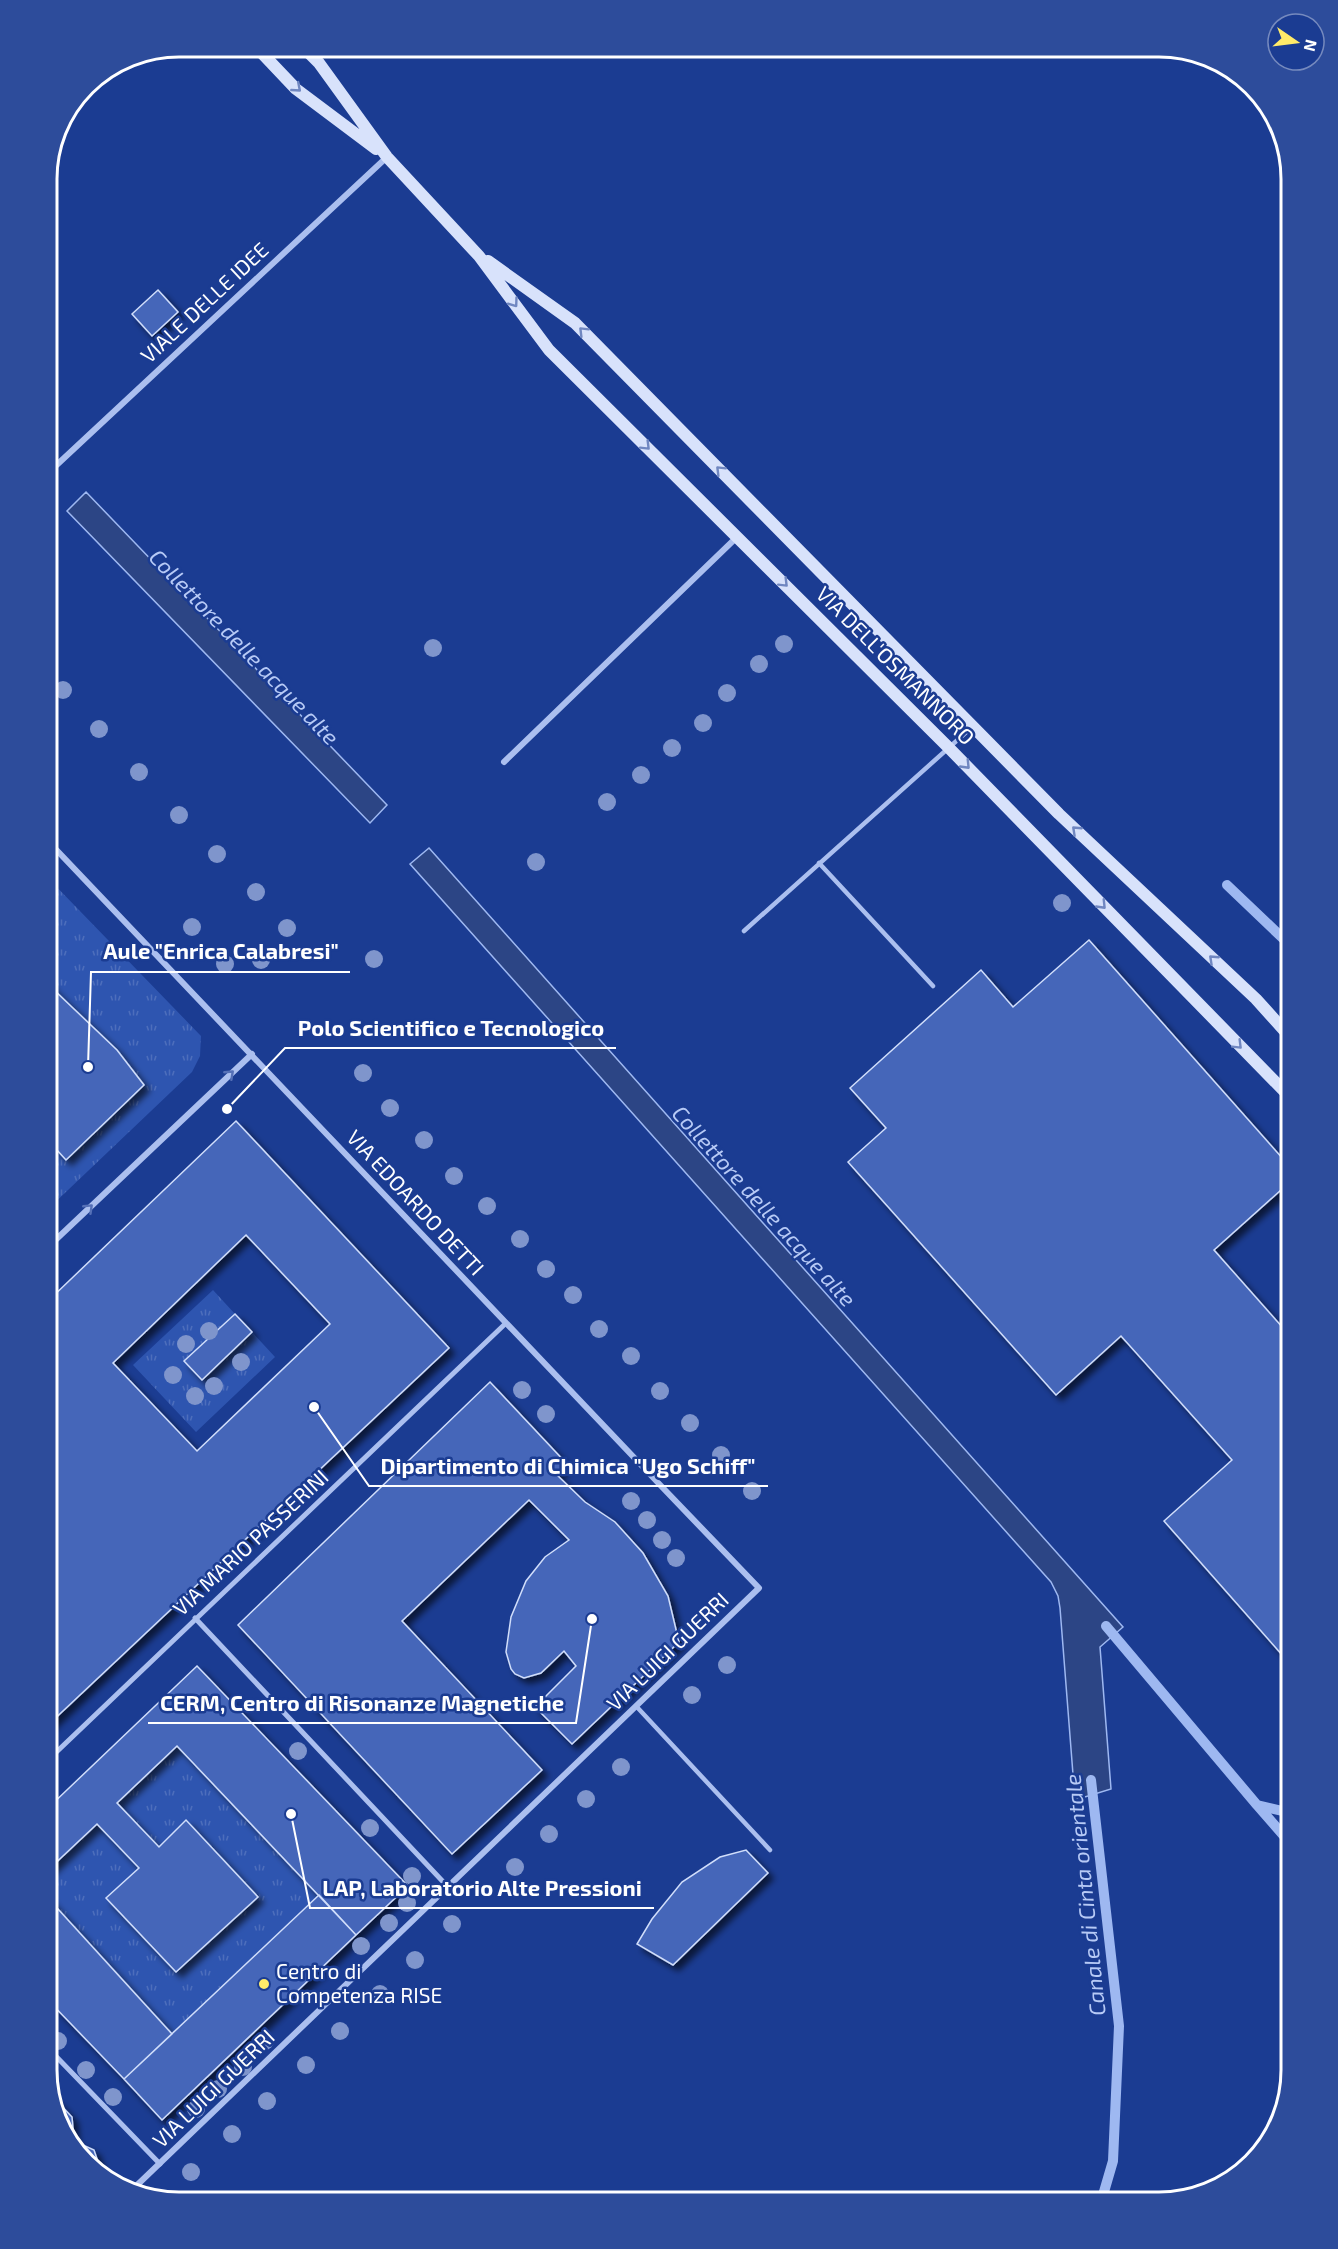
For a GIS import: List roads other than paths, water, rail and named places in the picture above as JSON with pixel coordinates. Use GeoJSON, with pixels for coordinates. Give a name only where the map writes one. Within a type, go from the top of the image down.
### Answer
{"type":"FeatureCollection","features":[{"type":"Feature","properties":{"kind":"main road","name":"VIA DELL'OSMANNORO"},"geometry":{"type":"LineString","coordinates":[[266,57],[296,88],[387,156]]}},
{"type":"Feature","properties":{"kind":"main road","name":"VIA DELL'OSMANNORO"},"geometry":{"type":"LineString","coordinates":[[313,57],[387,156],[480,256],[549,350],[949,748],[1281,1087]]}},
{"type":"Feature","properties":{"kind":"main road","name":"VIA DELL'OSMANNORO"},"geometry":{"type":"LineString","coordinates":[[480,256],[575,323],[1059,814],[1256,999],[1281,1026]]}},
{"type":"Feature","properties":{"kind":"main road"},"geometry":{"type":"LineString","coordinates":[[1256,999],[1281,1020]]}},
{"type":"Feature","properties":{"kind":"street","name":"VIALE DELLE IDEE"},"geometry":{"type":"LineString","coordinates":[[57,465],[387,156]]}},
{"type":"Feature","properties":{"kind":"street"},"geometry":{"type":"LineString","coordinates":[[504,762],[737,537]]}},
{"type":"Feature","properties":{"kind":"street","name":"VIA EDOARDO DETTI"},"geometry":{"type":"LineString","coordinates":[[57,850],[505,1324],[759,1588]]}},
{"type":"Feature","properties":{"kind":"street"},"geometry":{"type":"LineString","coordinates":[[57,1239],[252,1054]]}},
{"type":"Feature","properties":{"kind":"street","name":"VIA MARIO PASSERINI"},"geometry":{"type":"LineString","coordinates":[[57,1750],[505,1324]]}},
{"type":"Feature","properties":{"kind":"street","name":"VIA LUIGI GUERRI"},"geometry":{"type":"LineString","coordinates":[[137,2185],[759,1588]]}},
{"type":"Feature","properties":{"kind":"street"},"geometry":{"type":"LineString","coordinates":[[195,1618],[448,1887]]}},
{"type":"Feature","properties":{"kind":"street"},"geometry":{"type":"LineString","coordinates":[[57,2058],[159,2164]]}},
{"type":"Feature","properties":{"kind":"lane"},"geometry":{"type":"LineString","coordinates":[[744,931],[972,727]]}},
{"type":"Feature","properties":{"kind":"lane"},"geometry":{"type":"LineString","coordinates":[[819,863],[933,986]]}},
{"type":"Feature","properties":{"kind":"lane"},"geometry":{"type":"LineString","coordinates":[[636,1706],[770,1850]]}},
{"type":"Feature","properties":{"kind":"waterway"},"geometry":{"type":"LineString","coordinates":[[1227,885],[1281,936]]}},
{"type":"Feature","properties":{"kind":"waterway"},"geometry":{"type":"LineString","coordinates":[[1106,1626],[1257,1805],[1281,1811]]}},
{"type":"Feature","properties":{"kind":"waterway","name":"Canale di Cinta orientale"},"geometry":{"type":"LineString","coordinates":[[1091,1780],[1119,2026],[1113,2161],[1104,2192]]}},
{"type":"Feature","properties":{"kind":"waterway"},"geometry":{"type":"LineString","coordinates":[[1257,1805],[1281,1833]]}},
{"type":"Feature","properties":{"kind":"place","name":"Aule \"Enrica Calabresi\""},"geometry":{"type":"Point","coordinates":[88,1067]}},
{"type":"Feature","properties":{"kind":"place","name":"Polo Scientifico e Tecnologico"},"geometry":{"type":"Point","coordinates":[227,1109]}},
{"type":"Feature","properties":{"kind":"place","name":"Dipartimento di Chimica \"Ugo Schiff\""},"geometry":{"type":"Point","coordinates":[314,1407]}},
{"type":"Feature","properties":{"kind":"place","name":"CERM, Centro di Risonanze Magnetiche"},"geometry":{"type":"Point","coordinates":[592,1619]}},
{"type":"Feature","properties":{"kind":"place","name":"LAP, Laboratorio Alte Pressioni"},"geometry":{"type":"Point","coordinates":[291,1814]}},
{"type":"Feature","properties":{"kind":"place","name":"Centro di Competenza RISE"},"geometry":{"type":"Point","coordinates":[264,1984]}},
{"type":"Feature","properties":{"kind":"water label","name":"Collettore delle acque alte"},"geometry":{"type":"Point","coordinates":[244,647]}},
{"type":"Feature","properties":{"kind":"water label","name":"Collettore delle acque alte"},"geometry":{"type":"Point","coordinates":[764,1206]}}]}
